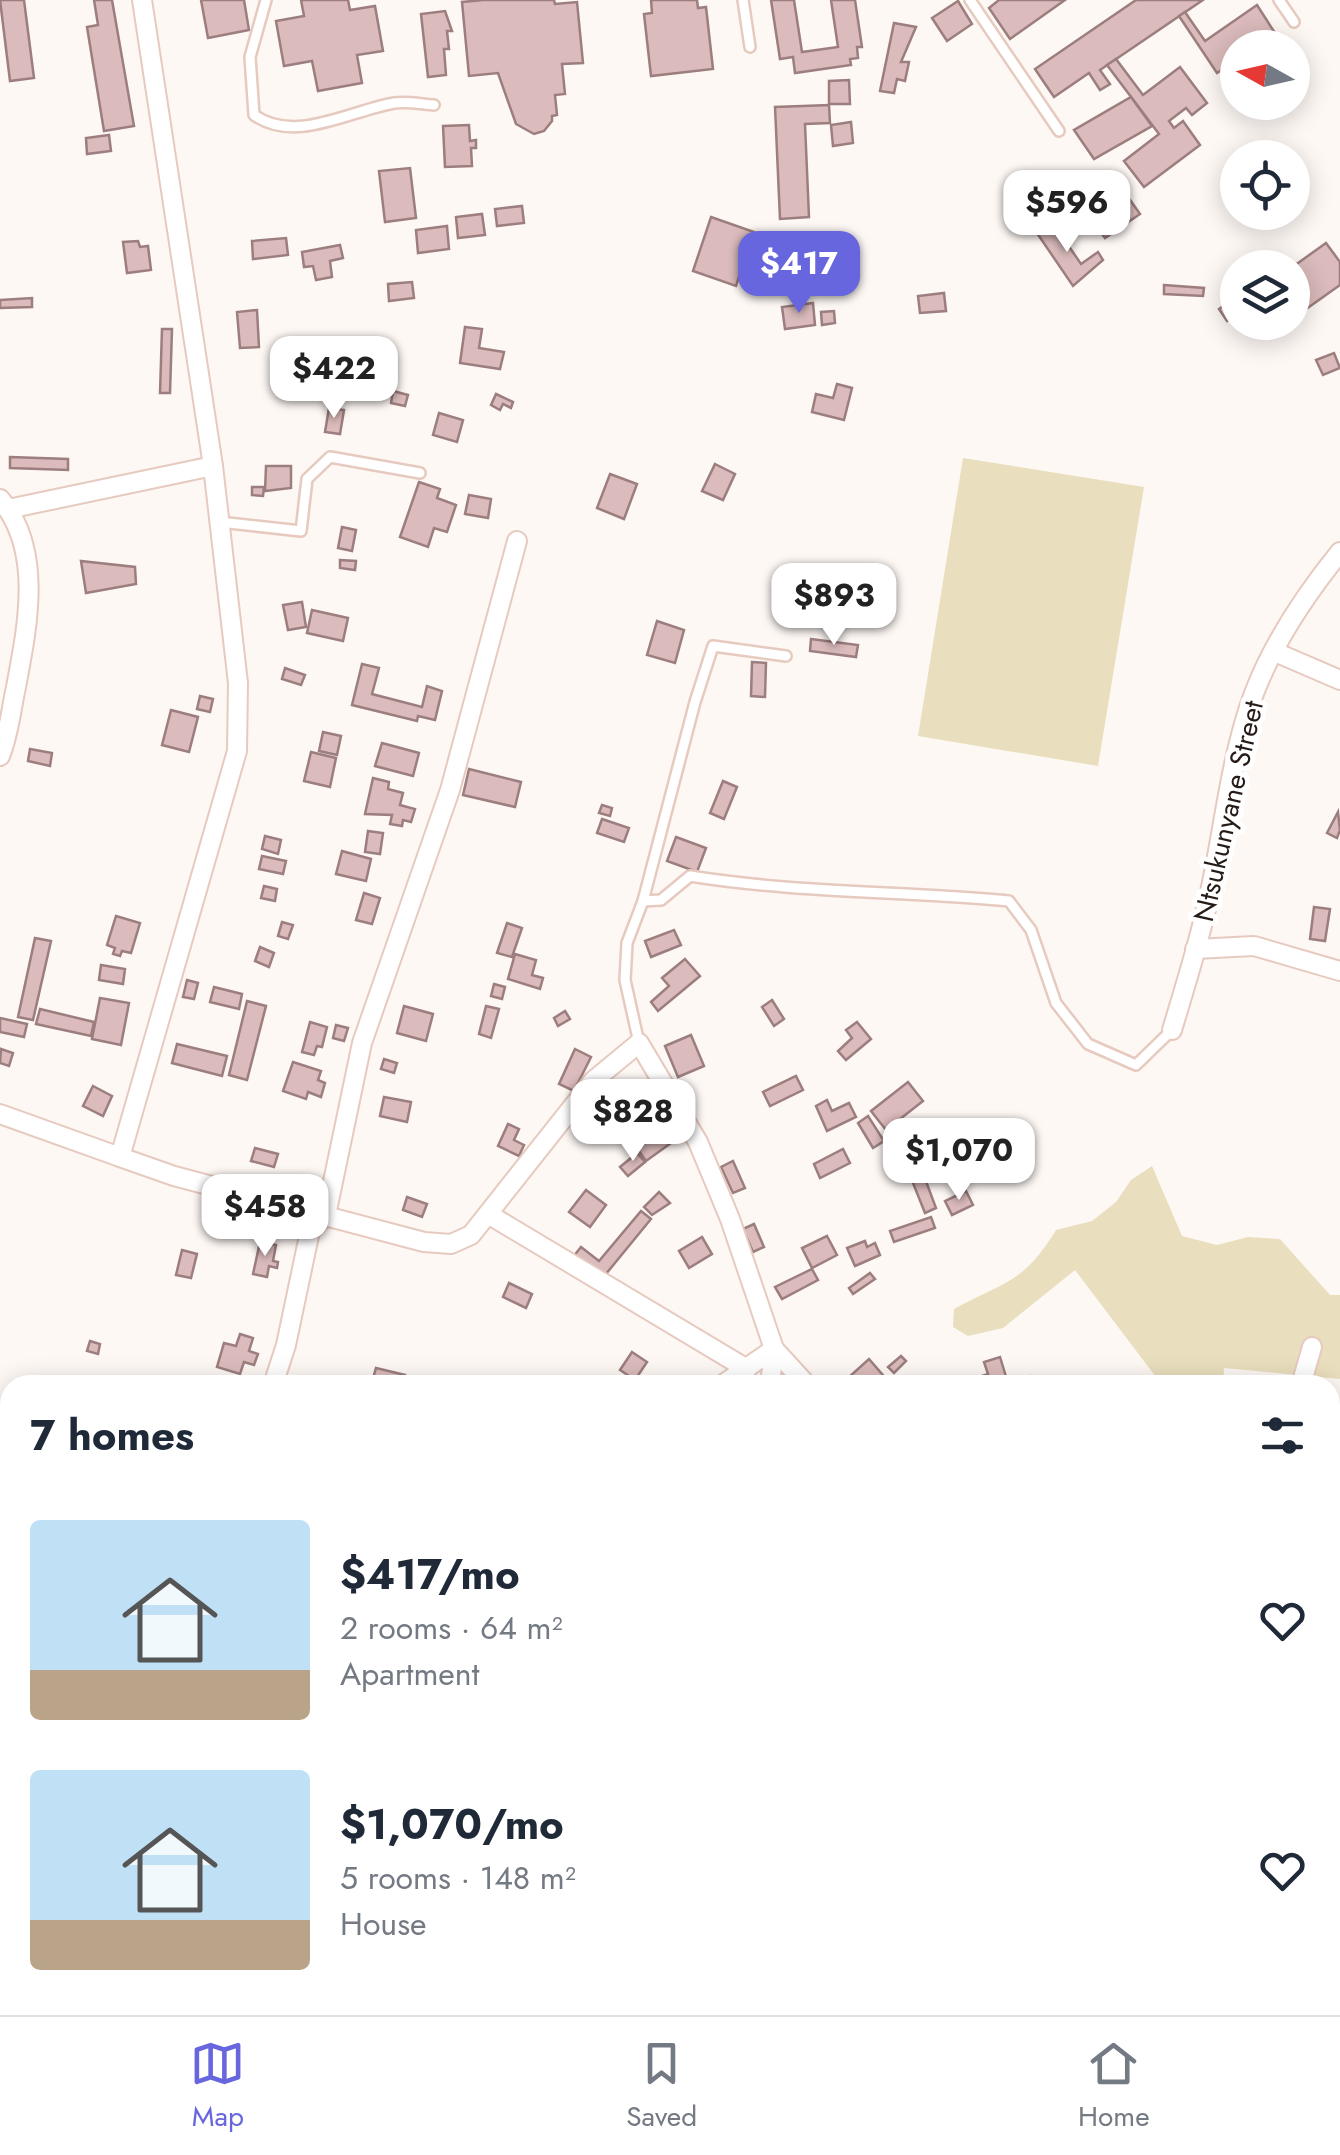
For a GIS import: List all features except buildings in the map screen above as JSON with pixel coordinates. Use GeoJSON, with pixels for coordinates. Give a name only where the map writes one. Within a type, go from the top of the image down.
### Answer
{"type":"FeatureCollection","features":[{"type":"Feature","properties":{"kind":"street"},"geometry":{"type":"LineString","coordinates":[[120,1157],[236,751],[238,683],[214,466],[142,0]]}},
{"type":"Feature","properties":{"kind":"street"},"geometry":{"type":"LineString","coordinates":[[0,756],[28,626],[29,566],[4,504],[214,466]]}},
{"type":"Feature","properties":{"kind":"street"},"geometry":{"type":"LineString","coordinates":[[276,1375],[310,1231],[326,1215],[362,1043],[450,790],[517,541]]}},
{"type":"Feature","properties":{"kind":"street","name":"Ntsukunyane Street"},"geometry":{"type":"LineString","coordinates":[[1172,1030],[1215,871],[1234,760],[1254,694],[1320,577],[1340,552]]}},
{"type":"Feature","properties":{"kind":"street"},"geometry":{"type":"LineString","coordinates":[[1275,652],[1340,680]]}},
{"type":"Feature","properties":{"kind":"street"},"geometry":{"type":"LineString","coordinates":[[1195,949],[1254,946],[1340,970]]}},
{"type":"Feature","properties":{"kind":"street"},"geometry":{"type":"LineString","coordinates":[[0,1114],[174,1176],[424,1242],[451,1244],[471,1235],[592,1081],[640,1043],[698,1142],[730,1219],[774,1349],[799,1375]]}},
{"type":"Feature","properties":{"kind":"street"},"geometry":{"type":"LineString","coordinates":[[488,1214],[747,1368]]}},
{"type":"Feature","properties":{"kind":"street"},"geometry":{"type":"LineString","coordinates":[[1304,1375],[1312,1348]]}},
{"type":"Feature","properties":{"kind":"street"},"geometry":{"type":"LineString","coordinates":[[737,1375],[774,1349]]}},
{"type":"Feature","properties":{"kind":"street"},"geometry":{"type":"LineString","coordinates":[[771,1375],[774,1349]]}},
{"type":"Feature","properties":{"kind":"lane"},"geometry":{"type":"LineString","coordinates":[[266,0],[250,56],[254,114],[270,126],[306,126],[398,102],[434,105]]}},
{"type":"Feature","properties":{"kind":"lane"},"geometry":{"type":"LineString","coordinates":[[743,0],[750,47]]}},
{"type":"Feature","properties":{"kind":"lane"},"geometry":{"type":"LineString","coordinates":[[970,0],[1059,130]]}},
{"type":"Feature","properties":{"kind":"lane"},"geometry":{"type":"LineString","coordinates":[[1279,0],[1294,22]]}},
{"type":"Feature","properties":{"kind":"lane"},"geometry":{"type":"LineString","coordinates":[[219,522],[301,531],[308,479],[330,457],[420,472]]}},
{"type":"Feature","properties":{"kind":"lane"},"geometry":{"type":"LineString","coordinates":[[640,1043],[625,980],[627,943],[643,902],[695,702],[714,646],[786,656]]}},
{"type":"Feature","properties":{"kind":"lane"},"geometry":{"type":"LineString","coordinates":[[643,902],[661,900],[690,876],[753,886],[930,893],[1009,901],[1031,930],[1056,1003],[1088,1044],[1136,1065],[1172,1030]]}},
{"type":"Feature","properties":{"kind":"shaded area"},"geometry":{"type":"Polygon","coordinates":[[[963,458],[1144,487],[1098,766],[918,736],[963,458]]]}},
{"type":"Feature","properties":{"kind":"shaded area"},"geometry":{"type":"Polygon","coordinates":[[[1152,1166],[1182,1236],[1217,1245],[1248,1237],[1280,1239],[1330,1295],[1340,1295],[1340,1375],[1224,1368],[1224,1375],[1154,1375],[1075,1270],[1003,1328],[968,1336],[953,1327],[954,1309],[1023,1271],[1056,1230],[1092,1221],[1116,1202],[1131,1180],[1152,1166]]]}}]}
